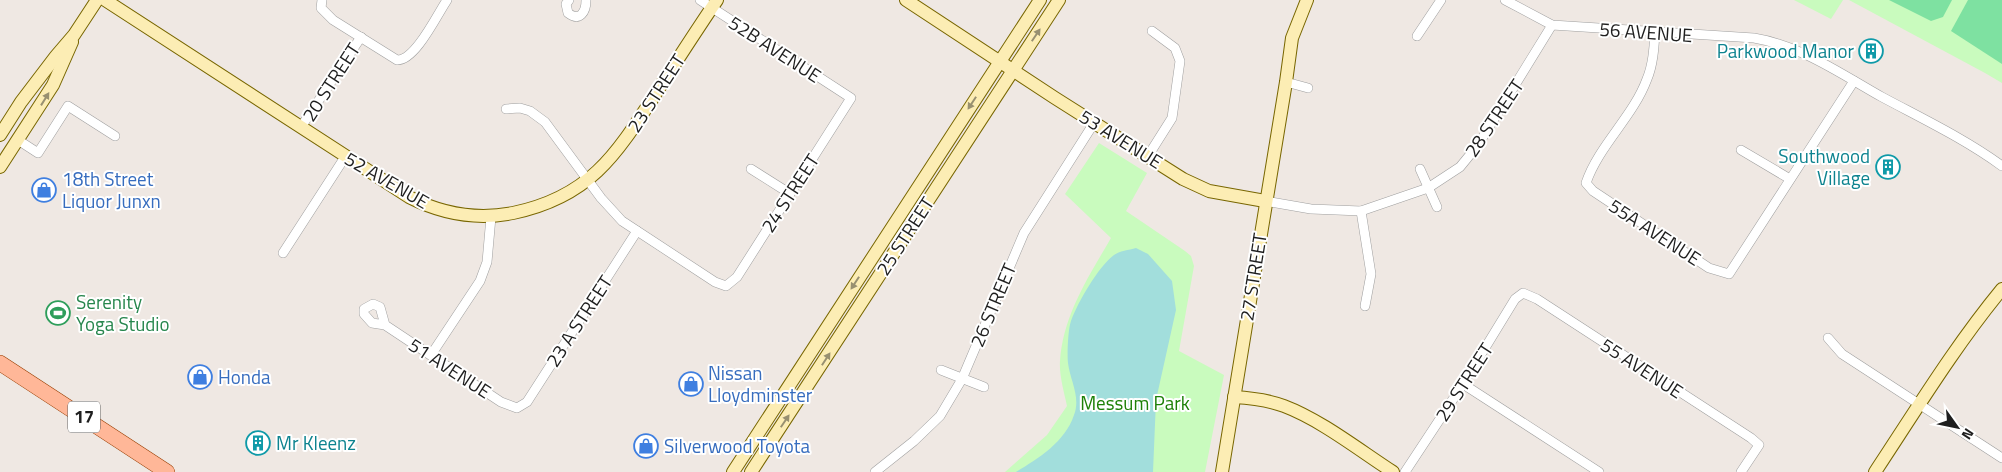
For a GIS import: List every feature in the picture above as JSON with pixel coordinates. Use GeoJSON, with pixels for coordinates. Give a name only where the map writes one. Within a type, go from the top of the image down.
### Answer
{"type":"FeatureCollection","features":[{"type":"Feature","properties":{"kind":"main road","name":"17"},"geometry":{"type":"LineString","coordinates":[[0,363],[167,472]]}},
{"type":"Feature","properties":{"kind":"street"},"geometry":{"type":"LineString","coordinates":[[97,0],[74,35],[38,78],[1,131],[38,153],[68,106],[115,136]]}},
{"type":"Feature","properties":{"kind":"street","name":"52 AVENUE"},"geometry":{"type":"LineString","coordinates":[[106,0],[345,157],[418,202],[452,212],[491,217],[544,205],[569,193],[588,180]]}},
{"type":"Feature","properties":{"kind":"street"},"geometry":{"type":"LineString","coordinates":[[321,4],[333,20],[397,60],[403,60],[413,53],[447,0]]}},
{"type":"Feature","properties":{"kind":"street"},"geometry":{"type":"LineString","coordinates":[[569,0],[566,4],[568,13],[577,17],[586,10],[586,0]]}},
{"type":"Feature","properties":{"kind":"street","name":"52B AVENUE"},"geometry":{"type":"LineString","coordinates":[[700,0],[714,4],[851,98]]}},
{"type":"Feature","properties":{"kind":"street","name":"53 AVENUE"},"geometry":{"type":"LineString","coordinates":[[906,0],[999,62],[1183,179],[1209,191],[1311,209],[1361,211]]}},
{"type":"Feature","properties":{"kind":"street","name":"25 STREET"},"geometry":{"type":"LineString","coordinates":[[733,472],[1040,0]]}},
{"type":"Feature","properties":{"kind":"street","name":"25 STREET"},"geometry":{"type":"LineString","coordinates":[[752,472],[1059,0]]}},
{"type":"Feature","properties":{"kind":"street"},"geometry":{"type":"LineString","coordinates":[[1417,36],[1441,0]]}},
{"type":"Feature","properties":{"kind":"street","name":"56 AVENUE"},"geometry":{"type":"LineString","coordinates":[[1504,0],[1552,25],[1754,38],[1774,41],[1792,47],[1815,59],[1949,133],[2002,166]]}},
{"type":"Feature","properties":{"kind":"street","name":"27 STREET"},"geometry":{"type":"LineString","coordinates":[[1222,472],[1292,38],[1304,1]]}},
{"type":"Feature","properties":{"kind":"street","name":"23 STREET"},"geometry":{"type":"LineString","coordinates":[[588,180],[601,169],[624,142],[714,4]]}},
{"type":"Feature","properties":{"kind":"street","name":"28 STREET"},"geometry":{"type":"LineString","coordinates":[[1361,211],[1428,188],[1460,167],[1478,145],[1552,25]]}},
{"type":"Feature","properties":{"kind":"street"},"geometry":{"type":"LineString","coordinates":[[1148,156],[1172,118],[1180,61],[1175,48],[1152,31]]}},
{"type":"Feature","properties":{"kind":"street","name":"55A AVENUE"},"geometry":{"type":"LineString","coordinates":[[1655,33],[1653,56],[1647,79],[1635,102],[1591,169],[1586,183],[1593,192],[1709,268],[1729,274],[1790,179]]}},
{"type":"Feature","properties":{"kind":"street"},"geometry":{"type":"LineString","coordinates":[[0,167],[53,86],[74,35]]}},
{"type":"Feature","properties":{"kind":"street","name":"20 STREET"},"geometry":{"type":"LineString","coordinates":[[301,127],[361,37]]}},
{"type":"Feature","properties":{"kind":"street"},"geometry":{"type":"LineString","coordinates":[[1741,150],[1790,179],[1854,81]]}},
{"type":"Feature","properties":{"kind":"street"},"geometry":{"type":"LineString","coordinates":[[1286,82],[1308,88]]}},
{"type":"Feature","properties":{"kind":"street","name":"24 STREET"},"geometry":{"type":"LineString","coordinates":[[637,231],[715,282],[726,286],[737,277],[851,98]]}},
{"type":"Feature","properties":{"kind":"street"},"geometry":{"type":"LineString","coordinates":[[506,109],[520,108],[530,111],[545,122],[611,210],[637,231]]}},
{"type":"Feature","properties":{"kind":"street","name":"26 STREET"},"geometry":{"type":"LineString","coordinates":[[875,472],[928,429],[940,416],[962,379],[1024,232],[1094,123]]}},
{"type":"Feature","properties":{"kind":"street"},"geometry":{"type":"LineString","coordinates":[[283,254],[345,157]]}},
{"type":"Feature","properties":{"kind":"street"},"geometry":{"type":"LineString","coordinates":[[751,169],[789,193]]}},
{"type":"Feature","properties":{"kind":"street"},"geometry":{"type":"LineString","coordinates":[[1420,169],[1437,207]]}},
{"type":"Feature","properties":{"kind":"street"},"geometry":{"type":"LineString","coordinates":[[1361,211],[1371,274],[1365,306]]}},
{"type":"Feature","properties":{"kind":"street"},"geometry":{"type":"LineString","coordinates":[[431,355],[480,281],[487,262],[491,217]]}},
{"type":"Feature","properties":{"kind":"street","name":"23 A STREET"},"geometry":{"type":"LineString","coordinates":[[517,408],[526,402],[637,231]]}},
{"type":"Feature","properties":{"kind":"street"},"geometry":{"type":"LineString","coordinates":[[1875,472],[1974,322],[2002,289]]}},
{"type":"Feature","properties":{"kind":"street","name":"29 STREET"},"geometry":{"type":"LineString","coordinates":[[1405,472],[1516,299],[1523,293]]}},
{"type":"Feature","properties":{"kind":"street","name":"55 AVENUE"},"geometry":{"type":"LineString","coordinates":[[1523,293],[1537,299],[1760,445],[1741,472]]}},
{"type":"Feature","properties":{"kind":"street","name":"51 AVENUE"},"geometry":{"type":"LineString","coordinates":[[385,325],[501,402],[517,408]]}},
{"type":"Feature","properties":{"kind":"street"},"geometry":{"type":"LineString","coordinates":[[1828,338],[1842,354],[2002,458]]}},
{"type":"Feature","properties":{"kind":"street"},"geometry":{"type":"LineString","coordinates":[[941,370],[984,388]]}},
{"type":"Feature","properties":{"kind":"street"},"geometry":{"type":"LineString","coordinates":[[1463,384],[1599,472]]}},
{"type":"Feature","properties":{"kind":"street"},"geometry":{"type":"LineString","coordinates":[[1234,397],[1264,400],[1284,406],[1314,421],[1393,472]]}},
{"type":"Feature","properties":{"kind":"green space"},"geometry":{"type":"Polygon","coordinates":[[[1794,0],[1843,0],[1831,19],[1794,0]]]}},
{"type":"Feature","properties":{"kind":"green space"},"geometry":{"type":"Polygon","coordinates":[[[1849,0],[2002,0],[2002,83],[1985,73],[1849,0]]]}},
{"type":"Feature","properties":{"kind":"green space"},"geometry":{"type":"Polygon","coordinates":[[[1889,0],[1952,0],[1943,17],[1931,21],[1889,0]]]}},
{"type":"Feature","properties":{"kind":"green space"},"geometry":{"type":"Polygon","coordinates":[[[1968,0],[2002,0],[2002,64],[1951,31],[1968,0]]]}},
{"type":"Feature","properties":{"kind":"green space","name":"Messum Park"},"geometry":{"type":"Polygon","coordinates":[[[1099,143],[1147,173],[1126,211],[1191,256],[1194,266],[1179,351],[1224,375],[1205,472],[1005,472],[1047,435],[1067,406],[1060,366],[1066,328],[1078,296],[1111,238],[1065,194],[1099,143]]]}},
{"type":"Feature","properties":{"kind":"water"},"geometry":{"type":"Polygon","coordinates":[[[1136,248],[1148,254],[1172,281],[1176,310],[1156,400],[1153,472],[1016,472],[1050,448],[1070,425],[1076,408],[1076,395],[1068,359],[1068,335],[1071,321],[1089,285],[1108,261],[1119,252],[1136,248]]]}},
{"type":"Feature","properties":{"kind":"place","name":"Parkwood Manor"},"geometry":{"type":"Point","coordinates":[1871,51]}},
{"type":"Feature","properties":{"kind":"place","name":"Southwood Village"},"geometry":{"type":"Point","coordinates":[1888,167]}},
{"type":"Feature","properties":{"kind":"place","name":"18th Street Liquor Junxn"},"geometry":{"type":"Point","coordinates":[44,190]}},
{"type":"Feature","properties":{"kind":"place","name":"Serenity Yoga Studio"},"geometry":{"type":"Point","coordinates":[58,313]}},
{"type":"Feature","properties":{"kind":"place","name":"Honda"},"geometry":{"type":"Point","coordinates":[200,377]}},
{"type":"Feature","properties":{"kind":"place","name":"Nissan Lloydminster"},"geometry":{"type":"Point","coordinates":[691,384]}},
{"type":"Feature","properties":{"kind":"place","name":"Mr Kleenz"},"geometry":{"type":"Point","coordinates":[258,443]}},
{"type":"Feature","properties":{"kind":"place","name":"Silverwood Toyota"},"geometry":{"type":"Point","coordinates":[646,446]}}]}
